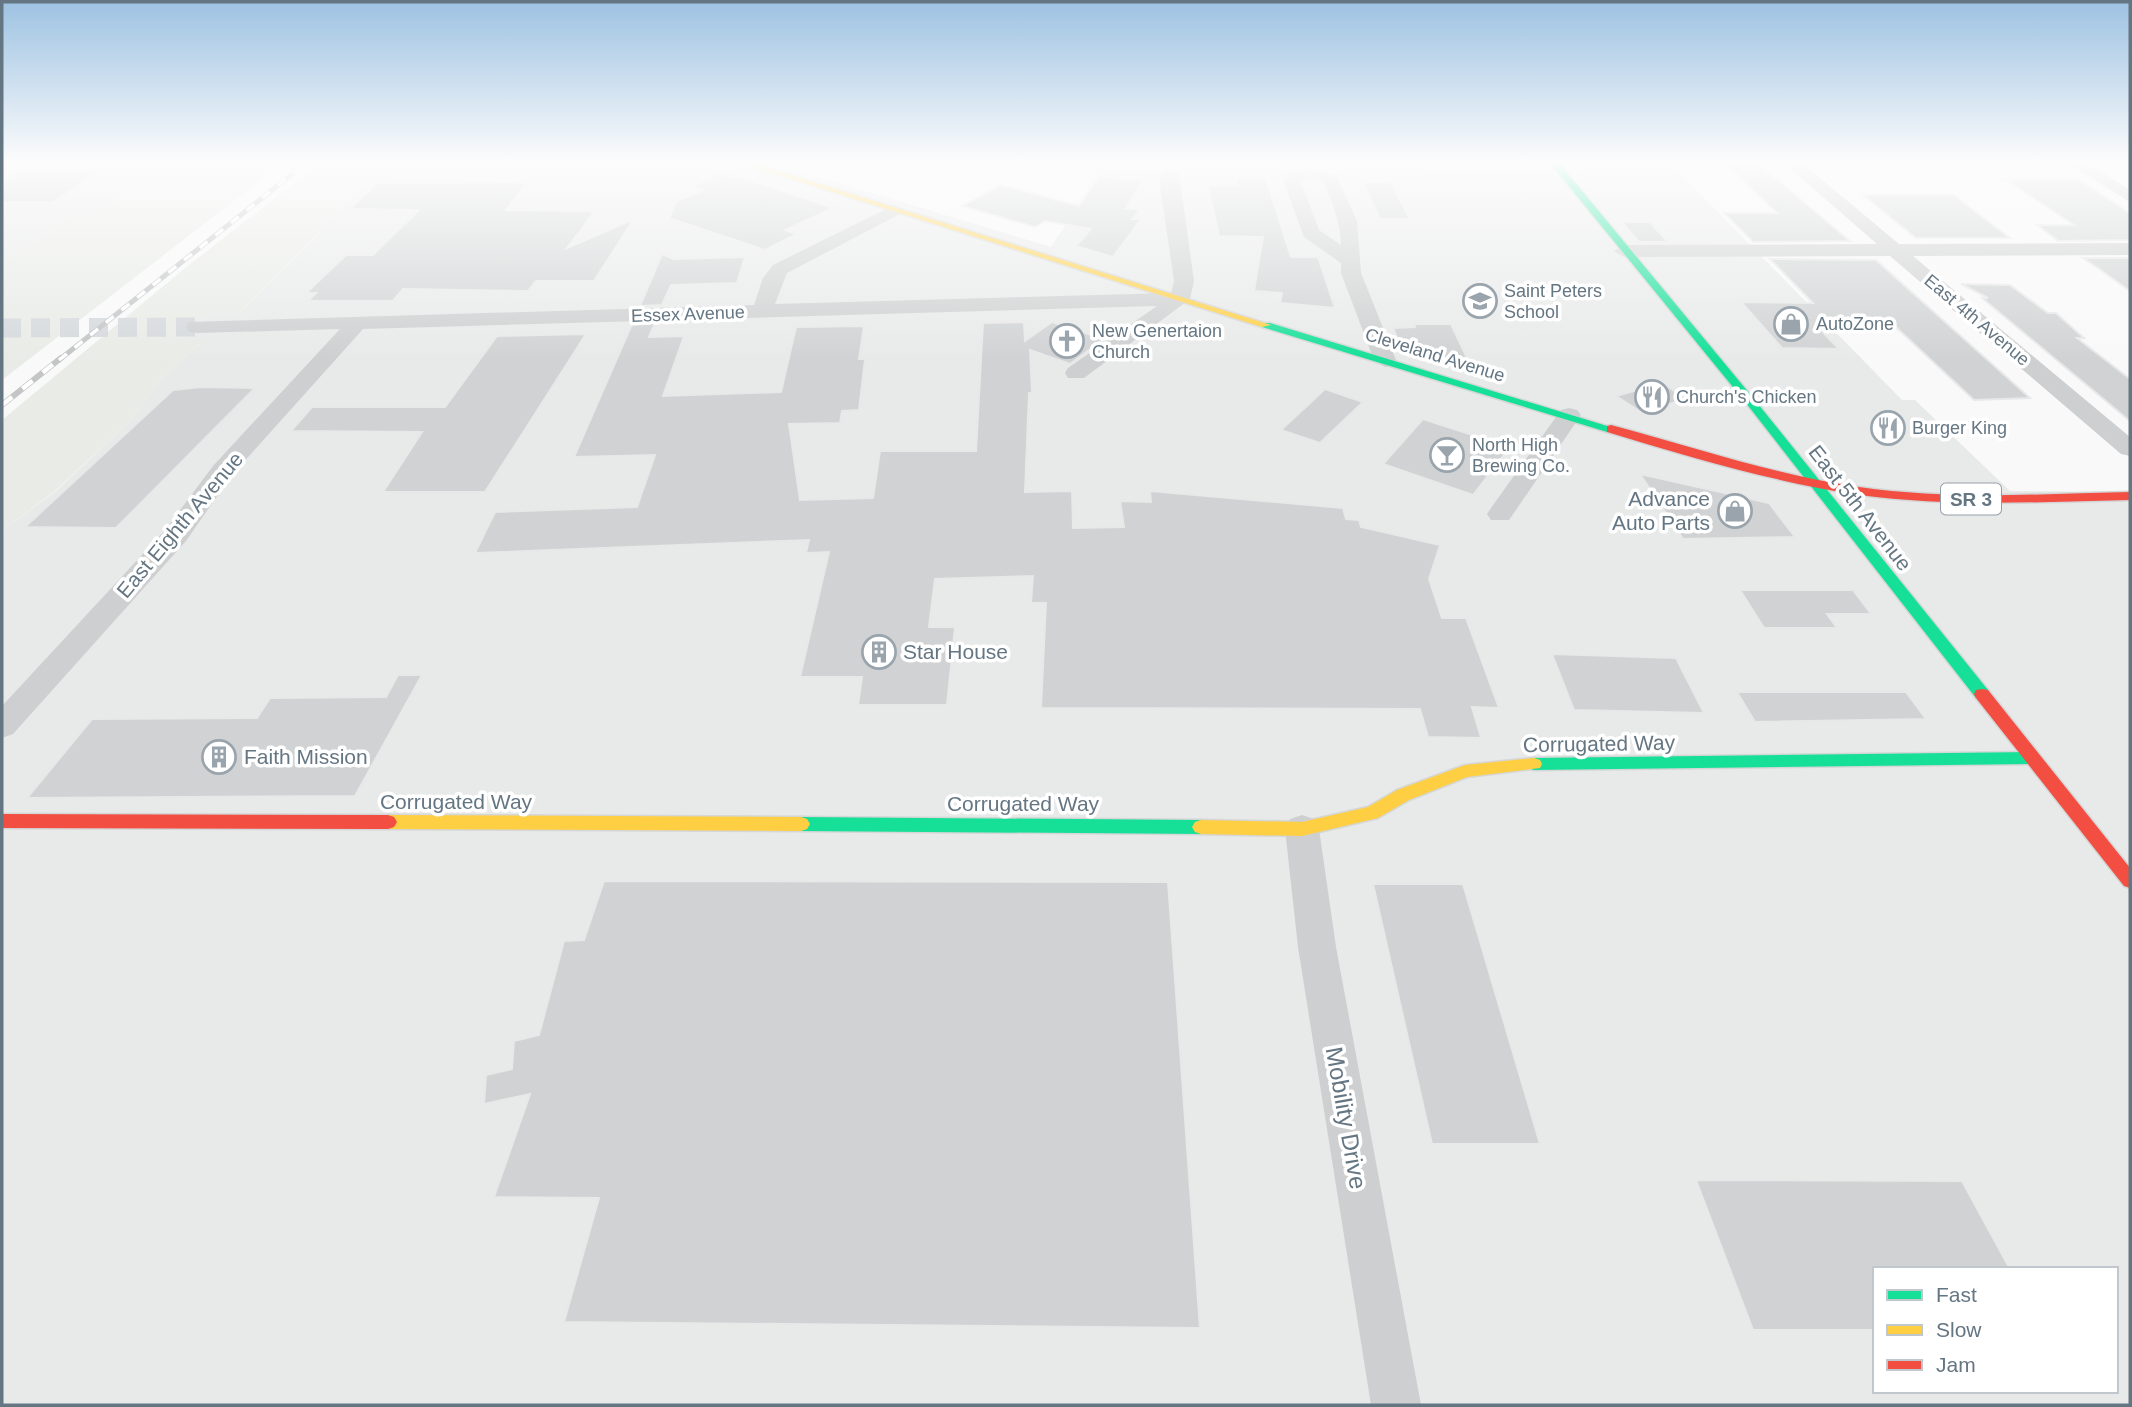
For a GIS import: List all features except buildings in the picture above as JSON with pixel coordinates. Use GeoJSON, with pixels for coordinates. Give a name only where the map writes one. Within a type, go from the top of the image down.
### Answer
{"type":"FeatureCollection","features":[{"type":"Feature","properties":{"kind":"main road","name":"Cleveland Avenue"},"geometry":{"type":"LineString","coordinates":[[954,229],[1755,472],[1931,498],[2130,496]]}},
{"type":"Feature","properties":{"kind":"main road","name":"East 5th Avenue"},"geometry":{"type":"LineString","coordinates":[[1607,229],[1750,401],[2130,881]]}},
{"type":"Feature","properties":{"kind":"main road","name":"Corrugated Way"},"geometry":{"type":"LineString","coordinates":[[2,821],[1021,824],[1302,829],[1371,813],[1403,795],[1465,771],[1537,764],[2032,758]]}},
{"type":"Feature","properties":{"kind":"street"},"geometry":{"type":"LineString","coordinates":[[762,312],[773,278],[780,269],[858,229]]}},
{"type":"Feature","properties":{"kind":"street"},"geometry":{"type":"LineString","coordinates":[[1076,373],[1180,299],[1184,281],[1176,229]]}},
{"type":"Feature","properties":{"kind":"street","name":"East 4th Avenue"},"geometry":{"type":"LineString","coordinates":[[1869,229],[2130,449]]}},
{"type":"Feature","properties":{"kind":"street"},"geometry":{"type":"LineString","coordinates":[[1625,251],[2130,249]]}},
{"type":"Feature","properties":{"kind":"street"},"geometry":{"type":"LineString","coordinates":[[1351,261],[1351,273],[1385,360]]}},
{"type":"Feature","properties":{"kind":"street","name":"Essex Avenue"},"geometry":{"type":"LineString","coordinates":[[197,327],[1180,299]]}},
{"type":"Feature","properties":{"kind":"street","name":"East Eighth Avenue"},"geometry":{"type":"LineString","coordinates":[[2,726],[176,536],[222,471],[357,323]]}},
{"type":"Feature","properties":{"kind":"street"},"geometry":{"type":"LineString","coordinates":[[1500,514],[1569,415]]}},
{"type":"Feature","properties":{"kind":"street","name":"Mobility Drive"},"geometry":{"type":"LineString","coordinates":[[1302,829],[1317,947],[1396,1405]]}},
{"type":"Feature","properties":{"kind":"shaded area"},"geometry":{"type":"Polygon","coordinates":[[[2,229],[54,229],[2,264],[2,229]]]}},
{"type":"Feature","properties":{"kind":"shaded area"},"geometry":{"type":"Polygon","coordinates":[[[54,229],[198,229],[2,380],[2,264],[54,229]]]}},
{"type":"Feature","properties":{"kind":"shaded area"},"geometry":{"type":"Polygon","coordinates":[[[236,229],[321,229],[239,313],[210,313],[178,342],[203,341],[159,381],[131,420],[56,490],[2,531],[2,420],[236,229]]]}},
{"type":"Feature","properties":{"kind":"shaded area"},"geometry":{"type":"Polygon","coordinates":[[[321,229],[990,229],[1051,247],[1063,229],[1734,229],[1902,400],[1915,400],[2010,491],[2130,492],[2130,1405],[2,1405],[2,531],[57,490],[131,420],[159,381],[202,342],[177,343],[210,313],[239,313],[316,237],[321,229]]]}},
{"type":"Feature","properties":{"kind":"tunnel"},"geometry":{"type":"LineString","coordinates":[[2,328],[197,327]]}},
{"type":"Feature","properties":{"kind":"railway"},"geometry":{"type":"LineString","coordinates":[[59,360],[224,229]]}},
{"type":"Feature","properties":{"kind":"railway"},"geometry":{"type":"LineString","coordinates":[[2,405],[61,358]]}},
{"type":"Feature","properties":{"kind":"traffic: fast"},"geometry":{"type":"LineString","coordinates":[[1608,229],[1750,401],[1982,694]]}},
{"type":"Feature","properties":{"kind":"traffic: fast"},"geometry":{"type":"LineString","coordinates":[[1266,325],[1611,429]]}},
{"type":"Feature","properties":{"kind":"traffic: fast"},"geometry":{"type":"LineString","coordinates":[[1534,764],[2032,758]]}},
{"type":"Feature","properties":{"kind":"traffic: fast"},"geometry":{"type":"LineString","coordinates":[[801,824],[1201,827]]}},
{"type":"Feature","properties":{"kind":"traffic: slow"},"geometry":{"type":"LineString","coordinates":[[956,229],[1266,325]]}},
{"type":"Feature","properties":{"kind":"traffic: slow"},"geometry":{"type":"LineString","coordinates":[[1201,827],[1302,829],[1372,813],[1403,795],[1465,771],[1534,764]]}},
{"type":"Feature","properties":{"kind":"traffic: slow"},"geometry":{"type":"LineString","coordinates":[[388,822],[801,824]]}},
{"type":"Feature","properties":{"kind":"traffic: jam"},"geometry":{"type":"LineString","coordinates":[[1611,429],[1787,478],[1859,491],[1954,498],[2130,496]]}},
{"type":"Feature","properties":{"kind":"traffic: jam"},"geometry":{"type":"LineString","coordinates":[[1982,694],[2130,881]]}},
{"type":"Feature","properties":{"kind":"traffic: jam"},"geometry":{"type":"LineString","coordinates":[[2,821],[388,822]]}},
{"type":"Feature","properties":{"kind":"place","name":"Saint Peters School"},"geometry":{"type":"Point","coordinates":[1480,301]}},
{"type":"Feature","properties":{"kind":"place","name":"AutoZone"},"geometry":{"type":"Point","coordinates":[1791,324]}},
{"type":"Feature","properties":{"kind":"place","name":"New Genertaion Church"},"geometry":{"type":"Point","coordinates":[1067,341]}},
{"type":"Feature","properties":{"kind":"place","name":"Church's Chicken"},"geometry":{"type":"Point","coordinates":[1652,397]}},
{"type":"Feature","properties":{"kind":"place","name":"Burger King"},"geometry":{"type":"Point","coordinates":[1888,428]}},
{"type":"Feature","properties":{"kind":"place","name":"North High Brewing Co."},"geometry":{"type":"Point","coordinates":[1447,455]}},
{"type":"Feature","properties":{"kind":"place","name":"Advance Auto Parts"},"geometry":{"type":"Point","coordinates":[1735,511]}},
{"type":"Feature","properties":{"kind":"place","name":"Star House"},"geometry":{"type":"Point","coordinates":[879,652]}},
{"type":"Feature","properties":{"kind":"place","name":"Faith Mission"},"geometry":{"type":"Point","coordinates":[219,757]}}]}
